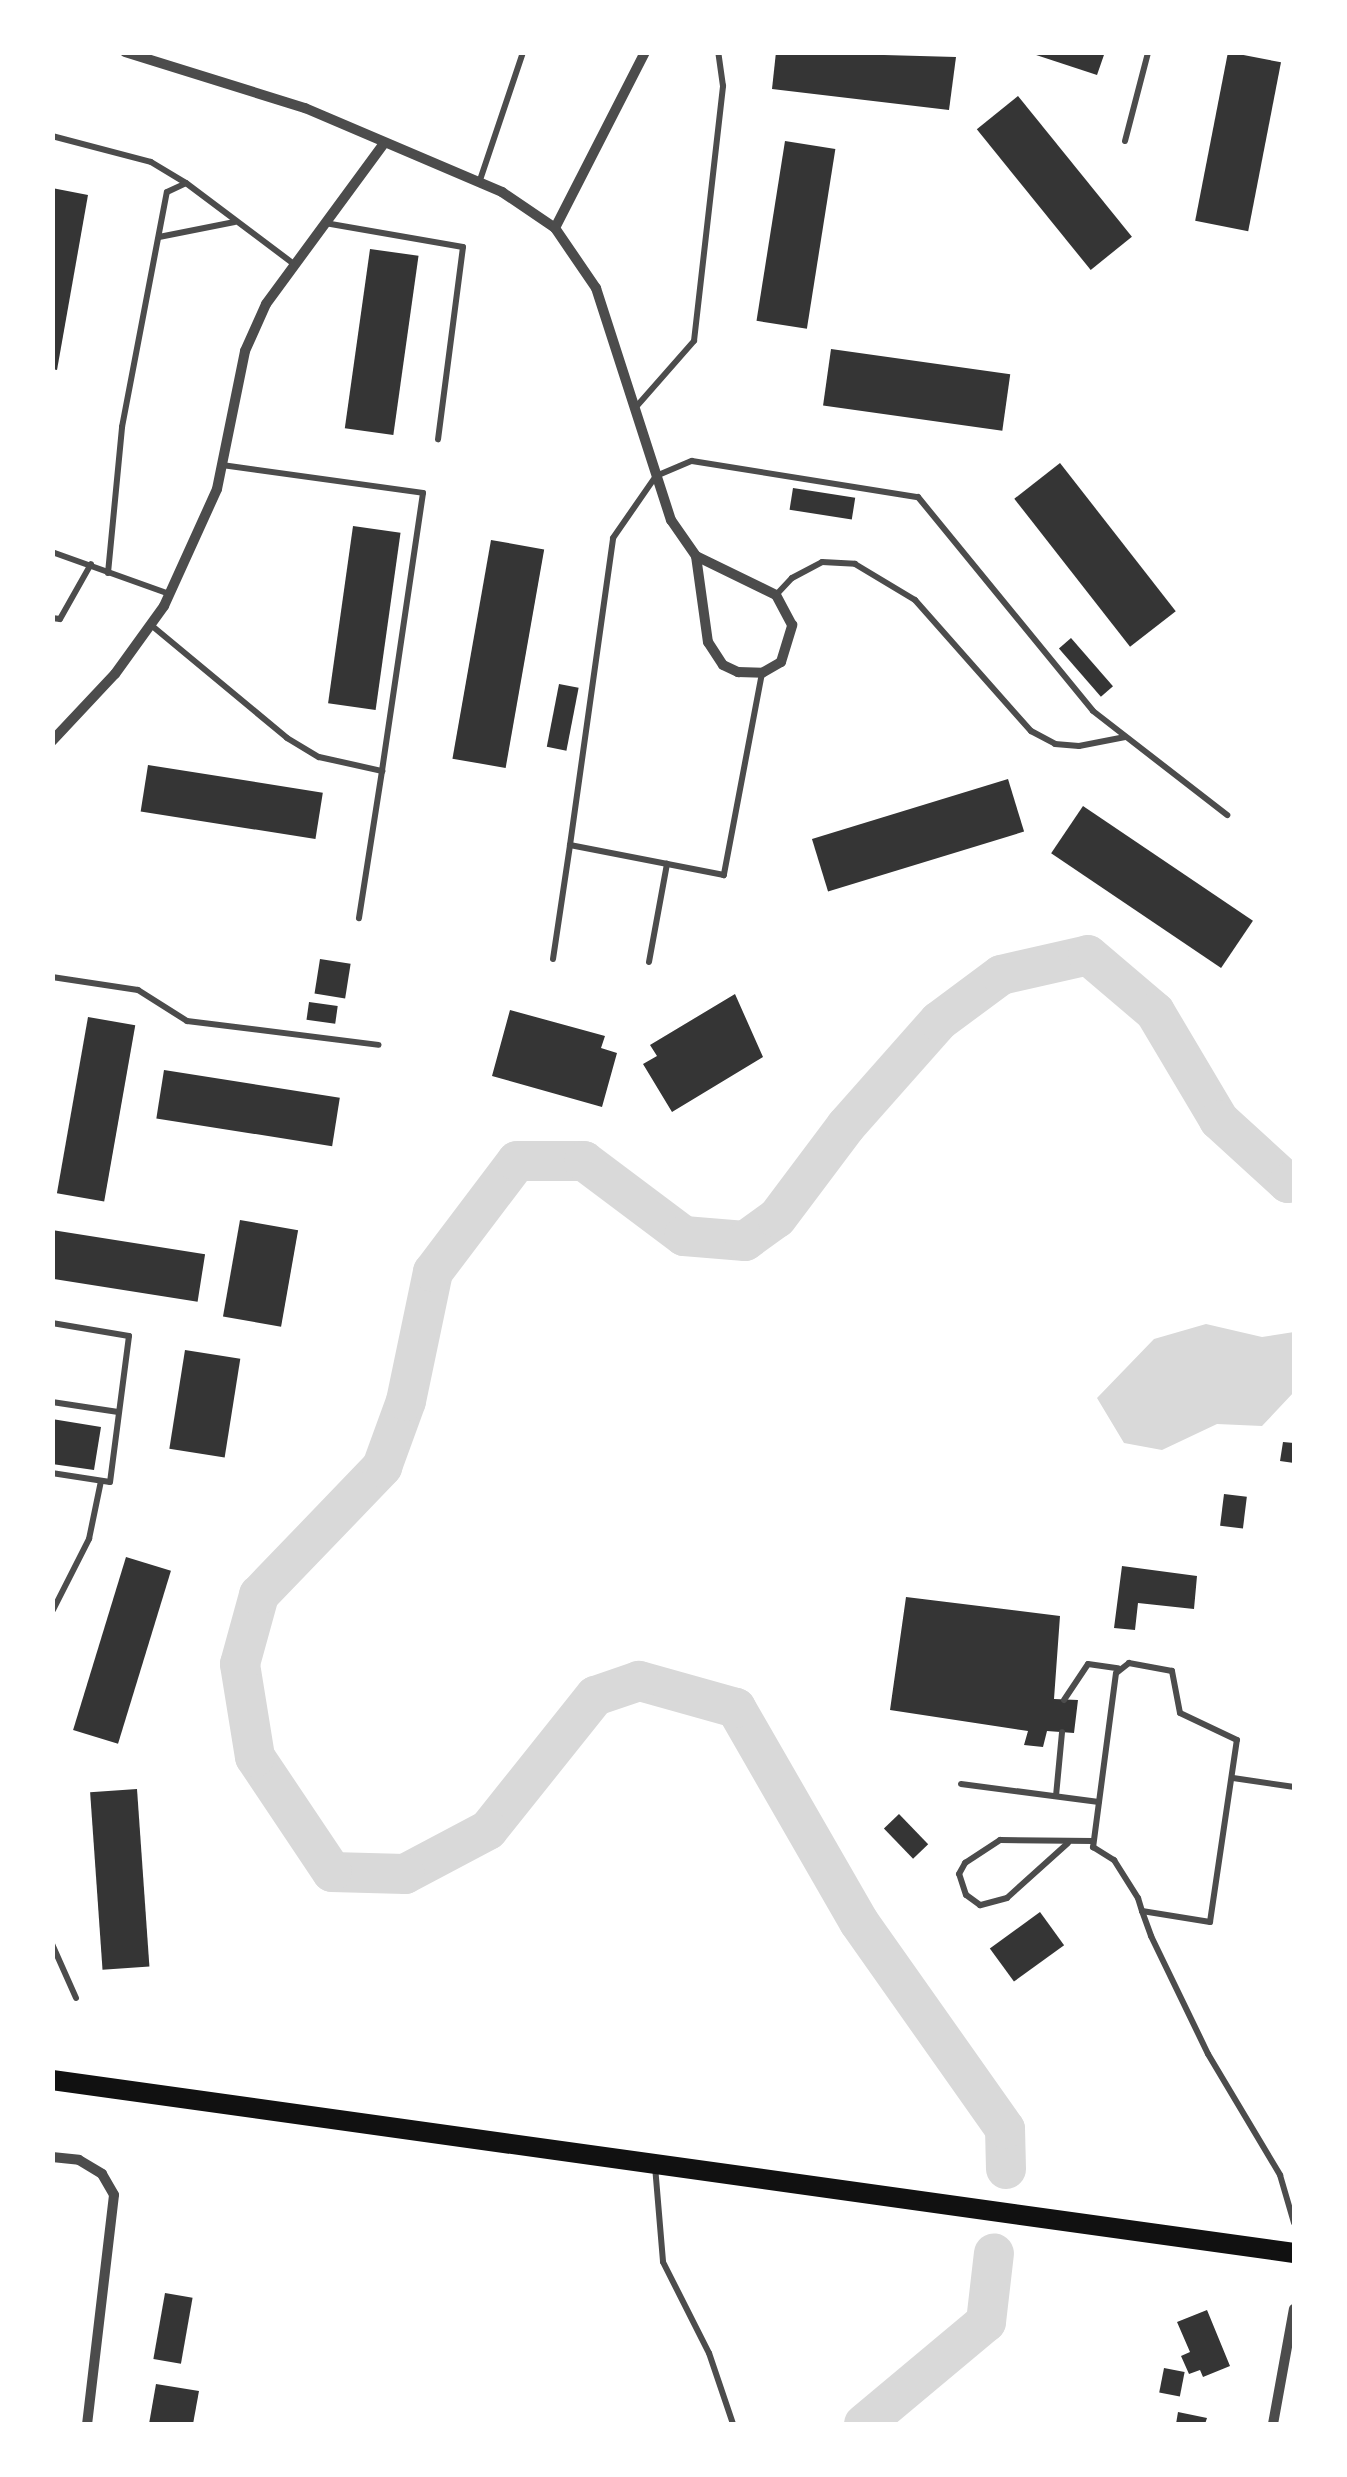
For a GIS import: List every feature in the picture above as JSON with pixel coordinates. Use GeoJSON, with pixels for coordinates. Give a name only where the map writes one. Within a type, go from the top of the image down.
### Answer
{"type":"FeatureCollection","features":[{"type":"Feature","properties":{"kind":"main road"},"geometry":{"type":"LineString","coordinates":[[52,2080],[1294,2254]]}},
{"type":"Feature","properties":{"kind":"street"},"geometry":{"type":"LineString","coordinates":[[125,52],[238,83],[479,184],[555,228],[596,288],[672,520],[696,556],[708,642],[723,665],[762,673],[780,662],[791,643],[792,625],[776,596],[696,556]]}},
{"type":"Feature","properties":{"kind":"street"},"geometry":{"type":"LineString","coordinates":[[555,228],[645,52]]}},
{"type":"Feature","properties":{"kind":"street"},"geometry":{"type":"LineString","coordinates":[[52,740],[151,626],[170,594],[222,465],[246,351],[266,304],[382,145]]}},
{"type":"Feature","properties":{"kind":"street"},"geometry":{"type":"LineString","coordinates":[[52,2157],[79,2160],[102,2174],[114,2195],[87,2424]]}},
{"type":"Feature","properties":{"kind":"street"},"geometry":{"type":"LineString","coordinates":[[1273,2424],[1294,2309]]}},
{"type":"Feature","properties":{"kind":"lane"},"geometry":{"type":"LineString","coordinates":[[479,184],[523,52]]}},
{"type":"Feature","properties":{"kind":"lane"},"geometry":{"type":"LineString","coordinates":[[634,410],[694,342],[724,86],[718,52]]}},
{"type":"Feature","properties":{"kind":"lane"},"geometry":{"type":"LineString","coordinates":[[1125,141],[1148,53]]}},
{"type":"Feature","properties":{"kind":"lane"},"geometry":{"type":"LineString","coordinates":[[52,136],[151,162],[186,183],[294,264]]}},
{"type":"Feature","properties":{"kind":"lane"},"geometry":{"type":"LineString","coordinates":[[108,573],[122,427],[167,192],[186,183]]}},
{"type":"Feature","properties":{"kind":"lane"},"geometry":{"type":"LineString","coordinates":[[158,237],[236,222]]}},
{"type":"Feature","properties":{"kind":"lane"},"geometry":{"type":"LineString","coordinates":[[324,223],[463,246],[438,439]]}},
{"type":"Feature","properties":{"kind":"lane"},"geometry":{"type":"LineString","coordinates":[[554,959],[612,538],[656,476],[692,461],[918,498],[1093,710],[1227,815]]}},
{"type":"Feature","properties":{"kind":"lane"},"geometry":{"type":"LineString","coordinates":[[222,465],[424,492],[359,918]]}},
{"type":"Feature","properties":{"kind":"lane"},"geometry":{"type":"LineString","coordinates":[[52,552],[170,594]]}},
{"type":"Feature","properties":{"kind":"lane"},"geometry":{"type":"LineString","coordinates":[[776,596],[792,578],[822,562],[855,564],[916,600],[1031,732],[1056,744],[1079,746],[1126,737]]}},
{"type":"Feature","properties":{"kind":"lane"},"geometry":{"type":"LineString","coordinates":[[52,618],[60,619],[91,564]]}},
{"type":"Feature","properties":{"kind":"lane"},"geometry":{"type":"LineString","coordinates":[[151,626],[287,738],[318,757],[382,771]]}},
{"type":"Feature","properties":{"kind":"lane"},"geometry":{"type":"LineString","coordinates":[[570,846],[724,874],[762,673]]}},
{"type":"Feature","properties":{"kind":"lane"},"geometry":{"type":"LineString","coordinates":[[649,962],[667,864]]}},
{"type":"Feature","properties":{"kind":"lane"},"geometry":{"type":"LineString","coordinates":[[52,976],[138,990],[187,1021],[380,1046]]}},
{"type":"Feature","properties":{"kind":"lane"},"geometry":{"type":"LineString","coordinates":[[52,1324],[129,1336],[110,1482],[52,1473]]}},
{"type":"Feature","properties":{"kind":"lane"},"geometry":{"type":"LineString","coordinates":[[52,1402],[118,1412]]}},
{"type":"Feature","properties":{"kind":"lane"},"geometry":{"type":"LineString","coordinates":[[54,1610],[88,1539],[100,1480]]}},
{"type":"Feature","properties":{"kind":"lane"},"geometry":{"type":"LineString","coordinates":[[1064,1700],[1088,1664],[1118,1668],[1129,1663],[1172,1671],[1180,1714],[1236,1740],[1210,1922],[1142,1912]]}},
{"type":"Feature","properties":{"kind":"lane"},"geometry":{"type":"LineString","coordinates":[[1093,1842],[1118,1668]]}},
{"type":"Feature","properties":{"kind":"lane"},"geometry":{"type":"LineString","coordinates":[[1056,1796],[1062,1732]]}},
{"type":"Feature","properties":{"kind":"lane"},"geometry":{"type":"LineString","coordinates":[[1233,1778],[1294,1787]]}},
{"type":"Feature","properties":{"kind":"lane"},"geometry":{"type":"LineString","coordinates":[[961,1784],[1099,1802]]}},
{"type":"Feature","properties":{"kind":"lane"},"geometry":{"type":"LineString","coordinates":[[1068,1843],[1007,1898],[980,1905],[966,1896],[960,1874],[966,1863],[1000,1840],[1093,1842],[1114,1860],[1208,2054],[1280,2174],[1294,2223]]}},
{"type":"Feature","properties":{"kind":"lane"},"geometry":{"type":"LineString","coordinates":[[52,1944],[76,1998]]}},
{"type":"Feature","properties":{"kind":"lane"},"geometry":{"type":"LineString","coordinates":[[655,2165],[663,2262],[709,2353],[733,2424]]}},
{"type":"Feature","properties":{"kind":"shaded area"},"geometry":{"type":"Polygon","coordinates":[[[1206,1324],[1262,1337],[1294,1332],[1294,1392],[1262,1426],[1217,1424],[1162,1450],[1124,1443],[1097,1398],[1154,1339],[1206,1324]]]}},
{"type":"Feature","properties":{"kind":"building"},"geometry":{"type":"Polygon","coordinates":[[[776,52],[956,57],[949,110],[772,89],[776,52]]]}},
{"type":"Feature","properties":{"kind":"building"},"geometry":{"type":"Polygon","coordinates":[[[1027,52],[1105,52],[1097,75],[1027,52]]]}},
{"type":"Feature","properties":{"kind":"building"},"geometry":{"type":"Polygon","coordinates":[[[1228,52],[1281,62],[1248,231],[1195,221],[1228,52]]]}},
{"type":"Feature","properties":{"kind":"building"},"geometry":{"type":"Polygon","coordinates":[[[1018,96],[1132,237],[1091,270],[977,129],[1018,96]]]}},
{"type":"Feature","properties":{"kind":"building"},"geometry":{"type":"Polygon","coordinates":[[[785,141],[835,149],[807,329],[757,321],[785,141]]]}},
{"type":"Feature","properties":{"kind":"building"},"geometry":{"type":"Polygon","coordinates":[[[52,188],[88,195],[57,370],[52,369],[52,188]]]}},
{"type":"Feature","properties":{"kind":"building"},"geometry":{"type":"Polygon","coordinates":[[[370,249],[419,256],[393,435],[345,428],[370,249]]]}},
{"type":"Feature","properties":{"kind":"building"},"geometry":{"type":"Polygon","coordinates":[[[831,349],[1010,374],[1002,431],[823,405],[831,349]]]}},
{"type":"Feature","properties":{"kind":"building"},"geometry":{"type":"Polygon","coordinates":[[[1060,463],[1176,611],[1130,647],[1014,499],[1060,463]]]}},
{"type":"Feature","properties":{"kind":"building"},"geometry":{"type":"Polygon","coordinates":[[[793,488],[855,498],[852,520],[790,510],[793,488]]]}},
{"type":"Feature","properties":{"kind":"building"},"geometry":{"type":"Polygon","coordinates":[[[353,526],[401,533],[376,710],[328,703],[353,526]]]}},
{"type":"Feature","properties":{"kind":"building"},"geometry":{"type":"Polygon","coordinates":[[[491,540],[544,549],[506,768],[452,759],[491,540]]]}},
{"type":"Feature","properties":{"kind":"building"},"geometry":{"type":"Polygon","coordinates":[[[1071,638],[1113,686],[1101,697],[1059,648],[1071,638]]]}},
{"type":"Feature","properties":{"kind":"building"},"geometry":{"type":"Polygon","coordinates":[[[559,684],[579,688],[566,751],[547,747],[559,684]]]}},
{"type":"Feature","properties":{"kind":"building"},"geometry":{"type":"Polygon","coordinates":[[[148,765],[323,793],[315,839],[141,811],[148,765]]]}},
{"type":"Feature","properties":{"kind":"building"},"geometry":{"type":"Polygon","coordinates":[[[1008,779],[1024,832],[828,892],[812,839],[1008,779]]]}},
{"type":"Feature","properties":{"kind":"building"},"geometry":{"type":"Polygon","coordinates":[[[1083,806],[1253,921],[1221,968],[1051,853],[1083,806]]]}},
{"type":"Feature","properties":{"kind":"building"},"geometry":{"type":"Polygon","coordinates":[[[320,959],[351,964],[345,998],[315,994],[320,959]]]}},
{"type":"Feature","properties":{"kind":"building"},"geometry":{"type":"Polygon","coordinates":[[[735,994],[763,1057],[672,1112],[643,1064],[657,1056],[650,1045],[735,994]]]}},
{"type":"Feature","properties":{"kind":"building"},"geometry":{"type":"Polygon","coordinates":[[[309,1002],[338,1006],[335,1024],[306,1020],[309,1002]]]}},
{"type":"Feature","properties":{"kind":"building"},"geometry":{"type":"Polygon","coordinates":[[[510,1010],[605,1036],[601,1048],[617,1053],[602,1107],[492,1076],[510,1010]]]}},
{"type":"Feature","properties":{"kind":"building"},"geometry":{"type":"Polygon","coordinates":[[[88,1017],[135,1025],[104,1202],[57,1193],[88,1017]]]}},
{"type":"Feature","properties":{"kind":"building"},"geometry":{"type":"Polygon","coordinates":[[[164,1070],[340,1098],[332,1146],[156,1118],[164,1070]]]}},
{"type":"Feature","properties":{"kind":"building"},"geometry":{"type":"Polygon","coordinates":[[[240,1220],[298,1230],[281,1327],[223,1317],[240,1220]]]}},
{"type":"Feature","properties":{"kind":"building"},"geometry":{"type":"Polygon","coordinates":[[[52,1230],[205,1254],[198,1302],[52,1279],[52,1230]]]}},
{"type":"Feature","properties":{"kind":"building"},"geometry":{"type":"Polygon","coordinates":[[[185,1350],[240,1359],[225,1458],[169,1449],[185,1350]]]}},
{"type":"Feature","properties":{"kind":"building"},"geometry":{"type":"Polygon","coordinates":[[[52,1419],[101,1427],[94,1470],[52,1464],[52,1419]]]}},
{"type":"Feature","properties":{"kind":"building"},"geometry":{"type":"Polygon","coordinates":[[[1283,1442],[1294,1443],[1294,1463],[1280,1461],[1283,1442]]]}},
{"type":"Feature","properties":{"kind":"building"},"geometry":{"type":"Polygon","coordinates":[[[1224,1494],[1247,1497],[1243,1529],[1220,1526],[1224,1494]]]}},
{"type":"Feature","properties":{"kind":"building"},"geometry":{"type":"Polygon","coordinates":[[[126,1557],[171,1571],[118,1744],[73,1730],[126,1557]]]}},
{"type":"Feature","properties":{"kind":"building"},"geometry":{"type":"Polygon","coordinates":[[[1122,1566],[1197,1576],[1194,1609],[1138,1603],[1135,1630],[1114,1628],[1122,1566]]]}},
{"type":"Feature","properties":{"kind":"building"},"geometry":{"type":"Polygon","coordinates":[[[906,1597],[1060,1616],[1054,1699],[1078,1700],[1074,1733],[1047,1731],[1043,1747],[1024,1745],[1028,1731],[890,1710],[906,1597]]]}},
{"type":"Feature","properties":{"kind":"building"},"geometry":{"type":"Polygon","coordinates":[[[137,1789],[149,1967],[103,1970],[90,1792],[137,1789]]]}},
{"type":"Feature","properties":{"kind":"building"},"geometry":{"type":"Polygon","coordinates":[[[899,1814],[928,1844],[913,1859],[884,1829],[899,1814]]]}},
{"type":"Feature","properties":{"kind":"building"},"geometry":{"type":"Polygon","coordinates":[[[1040,1912],[1064,1945],[1014,1982],[990,1948],[1040,1912]]]}},
{"type":"Feature","properties":{"kind":"building"},"geometry":{"type":"Polygon","coordinates":[[[165,2293],[193,2298],[181,2364],[153,2359],[165,2293]]]}},
{"type":"Feature","properties":{"kind":"building"},"geometry":{"type":"Polygon","coordinates":[[[1207,2310],[1230,2366],[1203,2377],[1200,2370],[1189,2374],[1181,2356],[1190,2352],[1177,2322],[1207,2310]]]}},
{"type":"Feature","properties":{"kind":"building"},"geometry":{"type":"Polygon","coordinates":[[[1164,2368],[1185,2372],[1180,2397],[1159,2393],[1164,2368]]]}},
{"type":"Feature","properties":{"kind":"building"},"geometry":{"type":"Polygon","coordinates":[[[156,2384],[199,2391],[193,2424],[149,2424],[156,2384]]]}},
{"type":"Feature","properties":{"kind":"building"},"geometry":{"type":"Polygon","coordinates":[[[1178,2412],[1207,2418],[1205,2424],[1176,2424],[1178,2412]]]}},
{"type":"Feature","properties":{"kind":"waterway"},"geometry":{"type":"LineString","coordinates":[[1006,2169],[1005,2129],[859,1922],[736,1708],[639,1681],[595,1696],[488,1830],[405,1874],[332,1872],[255,1757],[240,1664],[259,1595],[382,1467],[406,1401],[433,1272],[517,1161],[584,1161],[684,1236],[745,1241],[777,1218],[846,1126],[939,1021],[1001,975],[1088,955],[1155,1012],[1219,1120],[1288,1183],[1294,1182]]}},
{"type":"Feature","properties":{"kind":"waterway"},"geometry":{"type":"LineString","coordinates":[[864,2424],[986,2322],[994,2253]]}}]}
